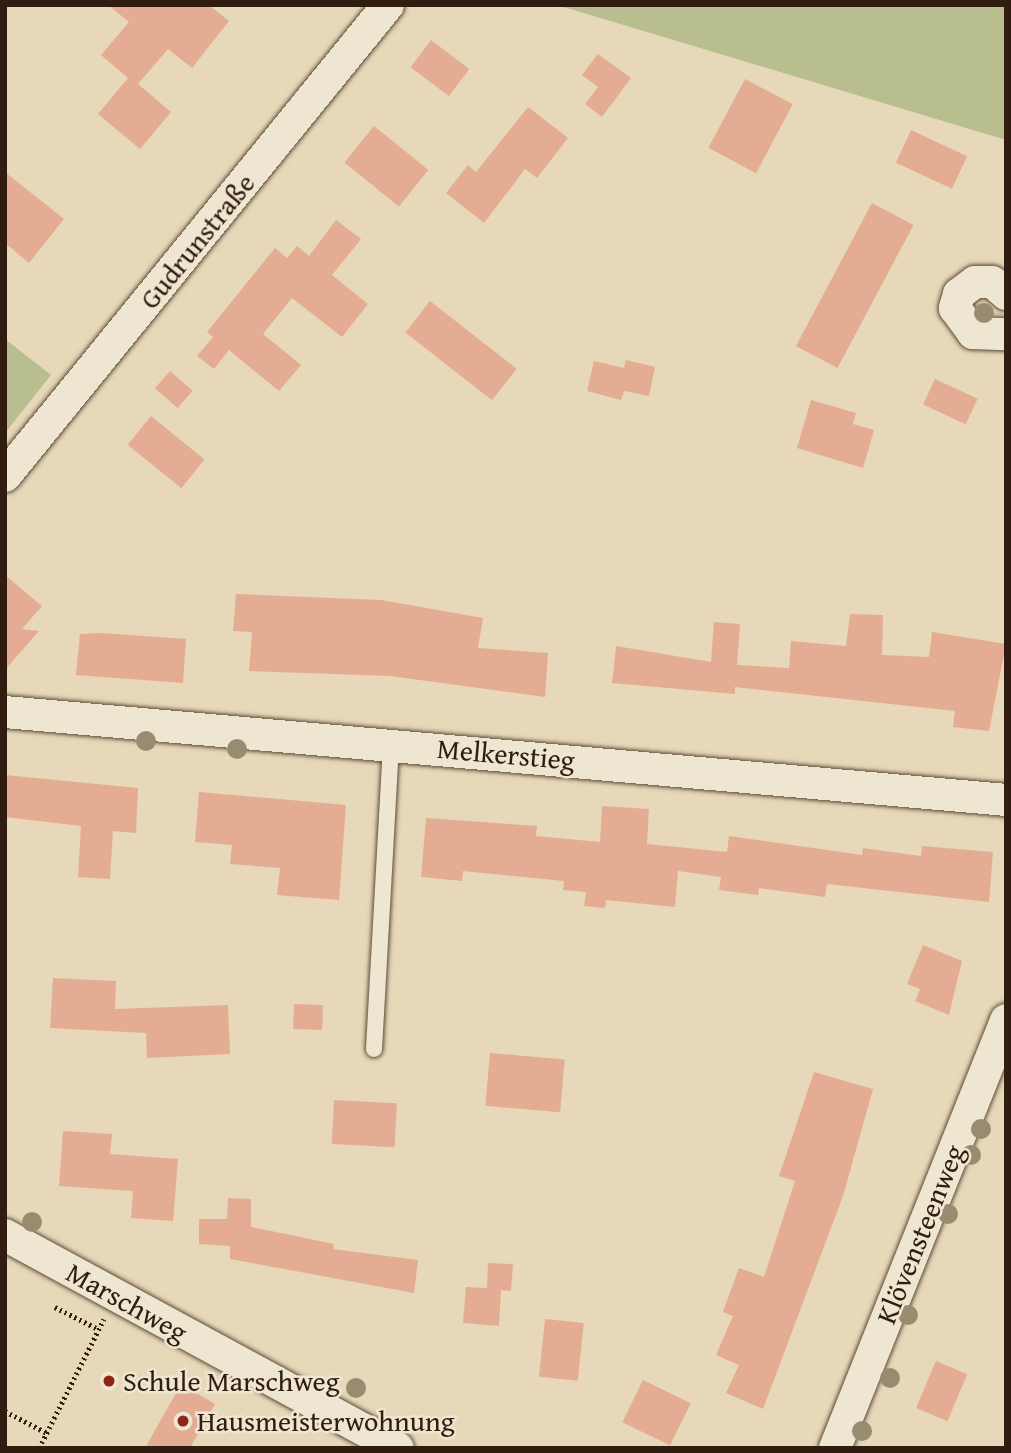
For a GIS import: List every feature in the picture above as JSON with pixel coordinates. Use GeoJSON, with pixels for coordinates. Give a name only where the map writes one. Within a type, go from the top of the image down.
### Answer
{"type":"FeatureCollection","features":[{"type":"Feature","properties":{"kind":"street","name":"Gudrunstraße"},"geometry":{"type":"LineString","coordinates":[[5,476],[388,5]]}},
{"type":"Feature","properties":{"kind":"street"},"geometry":{"type":"LineString","coordinates":[[1006,295],[992,282],[975,282],[959,294],[955,308],[973,333],[1006,334]]}},
{"type":"Feature","properties":{"kind":"street","name":"Melkerstieg"},"geometry":{"type":"LineString","coordinates":[[5,712],[1006,800]]}},
{"type":"Feature","properties":{"kind":"street","name":"Klövensteenweg"},"geometry":{"type":"LineString","coordinates":[[835,1448],[1006,1020]]}},
{"type":"Feature","properties":{"kind":"street","name":"Marschweg"},"geometry":{"type":"LineString","coordinates":[[5,1235],[398,1448]]}},
{"type":"Feature","properties":{"kind":"lane"},"geometry":{"type":"LineString","coordinates":[[374,1049],[391,744]]}},
{"type":"Feature","properties":{"kind":"path"},"geometry":{"type":"LineString","coordinates":[[55,1307],[98,1329]]}},
{"type":"Feature","properties":{"kind":"path"},"geometry":{"type":"LineString","coordinates":[[39,1448],[107,1312]]}},
{"type":"Feature","properties":{"kind":"path"},"geometry":{"type":"LineString","coordinates":[[5,1411],[47,1433]]}},
{"type":"Feature","properties":{"kind":"green space"},"geometry":{"type":"Polygon","coordinates":[[[557,5],[1006,5],[1006,140],[697,47],[557,5]]]}},
{"type":"Feature","properties":{"kind":"green space"},"geometry":{"type":"Polygon","coordinates":[[[5,339],[51,375],[5,433],[5,339]]]}},
{"type":"Feature","properties":{"kind":"building"},"geometry":{"type":"Polygon","coordinates":[[[108,5],[209,5],[229,21],[192,68],[168,49],[138,84],[171,112],[140,149],[98,114],[128,78],[101,55],[129,22],[108,5]]]}},
{"type":"Feature","properties":{"kind":"building"},"geometry":{"type":"Polygon","coordinates":[[[431,40],[469,69],[449,96],[411,67],[431,40]]]}},
{"type":"Feature","properties":{"kind":"building"},"geometry":{"type":"Polygon","coordinates":[[[598,54],[631,78],[602,117],[585,104],[598,87],[582,75],[598,54]]]}},
{"type":"Feature","properties":{"kind":"building"},"geometry":{"type":"Polygon","coordinates":[[[745,79],[793,104],[756,173],[708,148],[745,79]]]}},
{"type":"Feature","properties":{"kind":"building"},"geometry":{"type":"Polygon","coordinates":[[[528,107],[568,138],[537,178],[525,169],[484,223],[446,193],[468,165],[476,172],[528,107]]]}},
{"type":"Feature","properties":{"kind":"building"},"geometry":{"type":"Polygon","coordinates":[[[374,126],[428,170],[399,207],[344,163],[374,126]]]}},
{"type":"Feature","properties":{"kind":"building"},"geometry":{"type":"Polygon","coordinates":[[[911,130],[967,156],[952,189],[896,163],[911,130]]]}},
{"type":"Feature","properties":{"kind":"building"},"geometry":{"type":"Polygon","coordinates":[[[5,172],[64,219],[29,263],[5,243],[5,172]]]}},
{"type":"Feature","properties":{"kind":"building"},"geometry":{"type":"Polygon","coordinates":[[[872,203],[913,225],[837,368],[796,346],[872,203]]]}},
{"type":"Feature","properties":{"kind":"building"},"geometry":{"type":"Polygon","coordinates":[[[336,220],[361,239],[332,275],[368,304],[342,337],[292,298],[263,334],[301,365],[279,391],[229,350],[214,369],[197,356],[213,337],[207,332],[275,248],[287,258],[297,246],[309,256],[336,220]]]}},
{"type":"Feature","properties":{"kind":"building"},"geometry":{"type":"Polygon","coordinates":[[[430,301],[517,369],[492,400],[405,333],[430,301]]]}},
{"type":"Feature","properties":{"kind":"building"},"geometry":{"type":"Polygon","coordinates":[[[626,360],[655,367],[649,396],[624,391],[621,400],[587,391],[594,361],[624,368],[626,360]]]}},
{"type":"Feature","properties":{"kind":"building"},"geometry":{"type":"Polygon","coordinates":[[[170,371],[193,391],[178,408],[155,388],[170,371]]]}},
{"type":"Feature","properties":{"kind":"building"},"geometry":{"type":"Polygon","coordinates":[[[935,379],[978,399],[966,424],[923,404],[935,379]]]}},
{"type":"Feature","properties":{"kind":"building"},"geometry":{"type":"Polygon","coordinates":[[[811,400],[856,413],[853,424],[874,430],[863,468],[797,448],[811,400]]]}},
{"type":"Feature","properties":{"kind":"building"},"geometry":{"type":"Polygon","coordinates":[[[151,416],[205,459],[181,488],[128,445],[151,416]]]}},
{"type":"Feature","properties":{"kind":"building"},"geometry":{"type":"Polygon","coordinates":[[[5,575],[42,606],[22,629],[39,631],[5,670],[5,575]]]}},
{"type":"Feature","properties":{"kind":"building"},"geometry":{"type":"Polygon","coordinates":[[[236,594],[381,600],[483,618],[478,648],[548,653],[545,697],[390,676],[249,671],[252,632],[233,631],[236,594]]]}},
{"type":"Feature","properties":{"kind":"building"},"geometry":{"type":"Polygon","coordinates":[[[850,614],[883,615],[882,655],[929,657],[932,632],[1006,644],[989,731],[953,727],[955,711],[735,687],[735,694],[612,683],[616,646],[711,662],[714,622],[740,624],[737,665],[789,668],[791,641],[846,646],[850,614]]]}},
{"type":"Feature","properties":{"kind":"building"},"geometry":{"type":"Polygon","coordinates":[[[80,634],[186,639],[183,683],[76,675],[80,634]]]}},
{"type":"Feature","properties":{"kind":"building"},"geometry":{"type":"Polygon","coordinates":[[[5,775],[138,788],[136,833],[113,831],[110,879],[78,877],[81,826],[5,817],[5,775]]]}},
{"type":"Feature","properties":{"kind":"building"},"geometry":{"type":"Polygon","coordinates":[[[199,792],[346,805],[339,900],[277,895],[280,868],[230,864],[232,845],[195,842],[199,792]]]}},
{"type":"Feature","properties":{"kind":"building"},"geometry":{"type":"Polygon","coordinates":[[[602,806],[649,809],[647,844],[727,852],[729,836],[862,855],[863,848],[921,856],[922,846],[993,852],[989,902],[827,884],[825,897],[759,888],[758,895],[719,890],[721,877],[678,871],[675,907],[606,900],[605,908],[584,906],[586,892],[563,890],[564,881],[463,871],[462,881],[421,877],[426,818],[537,826],[536,836],[600,842],[602,806]]]}},
{"type":"Feature","properties":{"kind":"building"},"geometry":{"type":"Polygon","coordinates":[[[923,945],[962,961],[949,1015],[915,1001],[920,989],[907,984],[923,945]]]}},
{"type":"Feature","properties":{"kind":"building"},"geometry":{"type":"Polygon","coordinates":[[[53,978],[116,981],[115,1009],[228,1005],[230,1054],[147,1058],[146,1033],[50,1028],[53,978]]]}},
{"type":"Feature","properties":{"kind":"building"},"geometry":{"type":"Polygon","coordinates":[[[294,1004],[323,1005],[322,1030],[293,1029],[294,1004]]]}},
{"type":"Feature","properties":{"kind":"building"},"geometry":{"type":"Polygon","coordinates":[[[490,1053],[565,1060],[560,1112],[485,1106],[490,1053]]]}},
{"type":"Feature","properties":{"kind":"building"},"geometry":{"type":"Polygon","coordinates":[[[814,1072],[873,1089],[843,1196],[763,1409],[726,1393],[739,1365],[716,1355],[733,1316],[723,1312],[739,1268],[764,1277],[795,1181],[779,1176],[814,1072]]]}},
{"type":"Feature","properties":{"kind":"building"},"geometry":{"type":"Polygon","coordinates":[[[334,1100],[397,1103],[395,1147],[332,1144],[334,1100]]]}},
{"type":"Feature","properties":{"kind":"building"},"geometry":{"type":"Polygon","coordinates":[[[63,1131],[112,1134],[110,1154],[178,1159],[173,1221],[131,1218],[133,1191],[59,1186],[63,1131]]]}},
{"type":"Feature","properties":{"kind":"building"},"geometry":{"type":"Polygon","coordinates":[[[228,1198],[251,1199],[251,1227],[334,1244],[333,1249],[418,1260],[414,1293],[230,1259],[230,1246],[199,1244],[199,1219],[227,1219],[228,1198]]]}},
{"type":"Feature","properties":{"kind":"building"},"geometry":{"type":"Polygon","coordinates":[[[488,1263],[513,1264],[511,1291],[501,1290],[499,1326],[463,1323],[466,1287],[487,1288],[488,1263]]]}},
{"type":"Feature","properties":{"kind":"building"},"geometry":{"type":"Polygon","coordinates":[[[545,1319],[584,1323],[578,1381],[539,1377],[545,1319]]]}},
{"type":"Feature","properties":{"kind":"building"},"geometry":{"type":"Polygon","coordinates":[[[936,1361],[967,1374],[947,1421],[916,1408],[936,1361]]]}},
{"type":"Feature","properties":{"kind":"building"},"geometry":{"type":"Polygon","coordinates":[[[643,1380],[691,1403],[670,1445],[622,1422],[643,1380]]]}},
{"type":"Feature","properties":{"kind":"building","name":"Hausmeisterwohnung"},"geometry":{"type":"Polygon","coordinates":[[[181,1384],[215,1404],[190,1448],[145,1448],[181,1384]]]}},
{"type":"Feature","properties":{"kind":"place","name":"Schule Marschweg"},"geometry":{"type":"Point","coordinates":[109,1381]}},
{"type":"Feature","properties":{"kind":"place","name":"Hausmeisterwohnung"},"geometry":{"type":"Point","coordinates":[183,1421]}}]}
